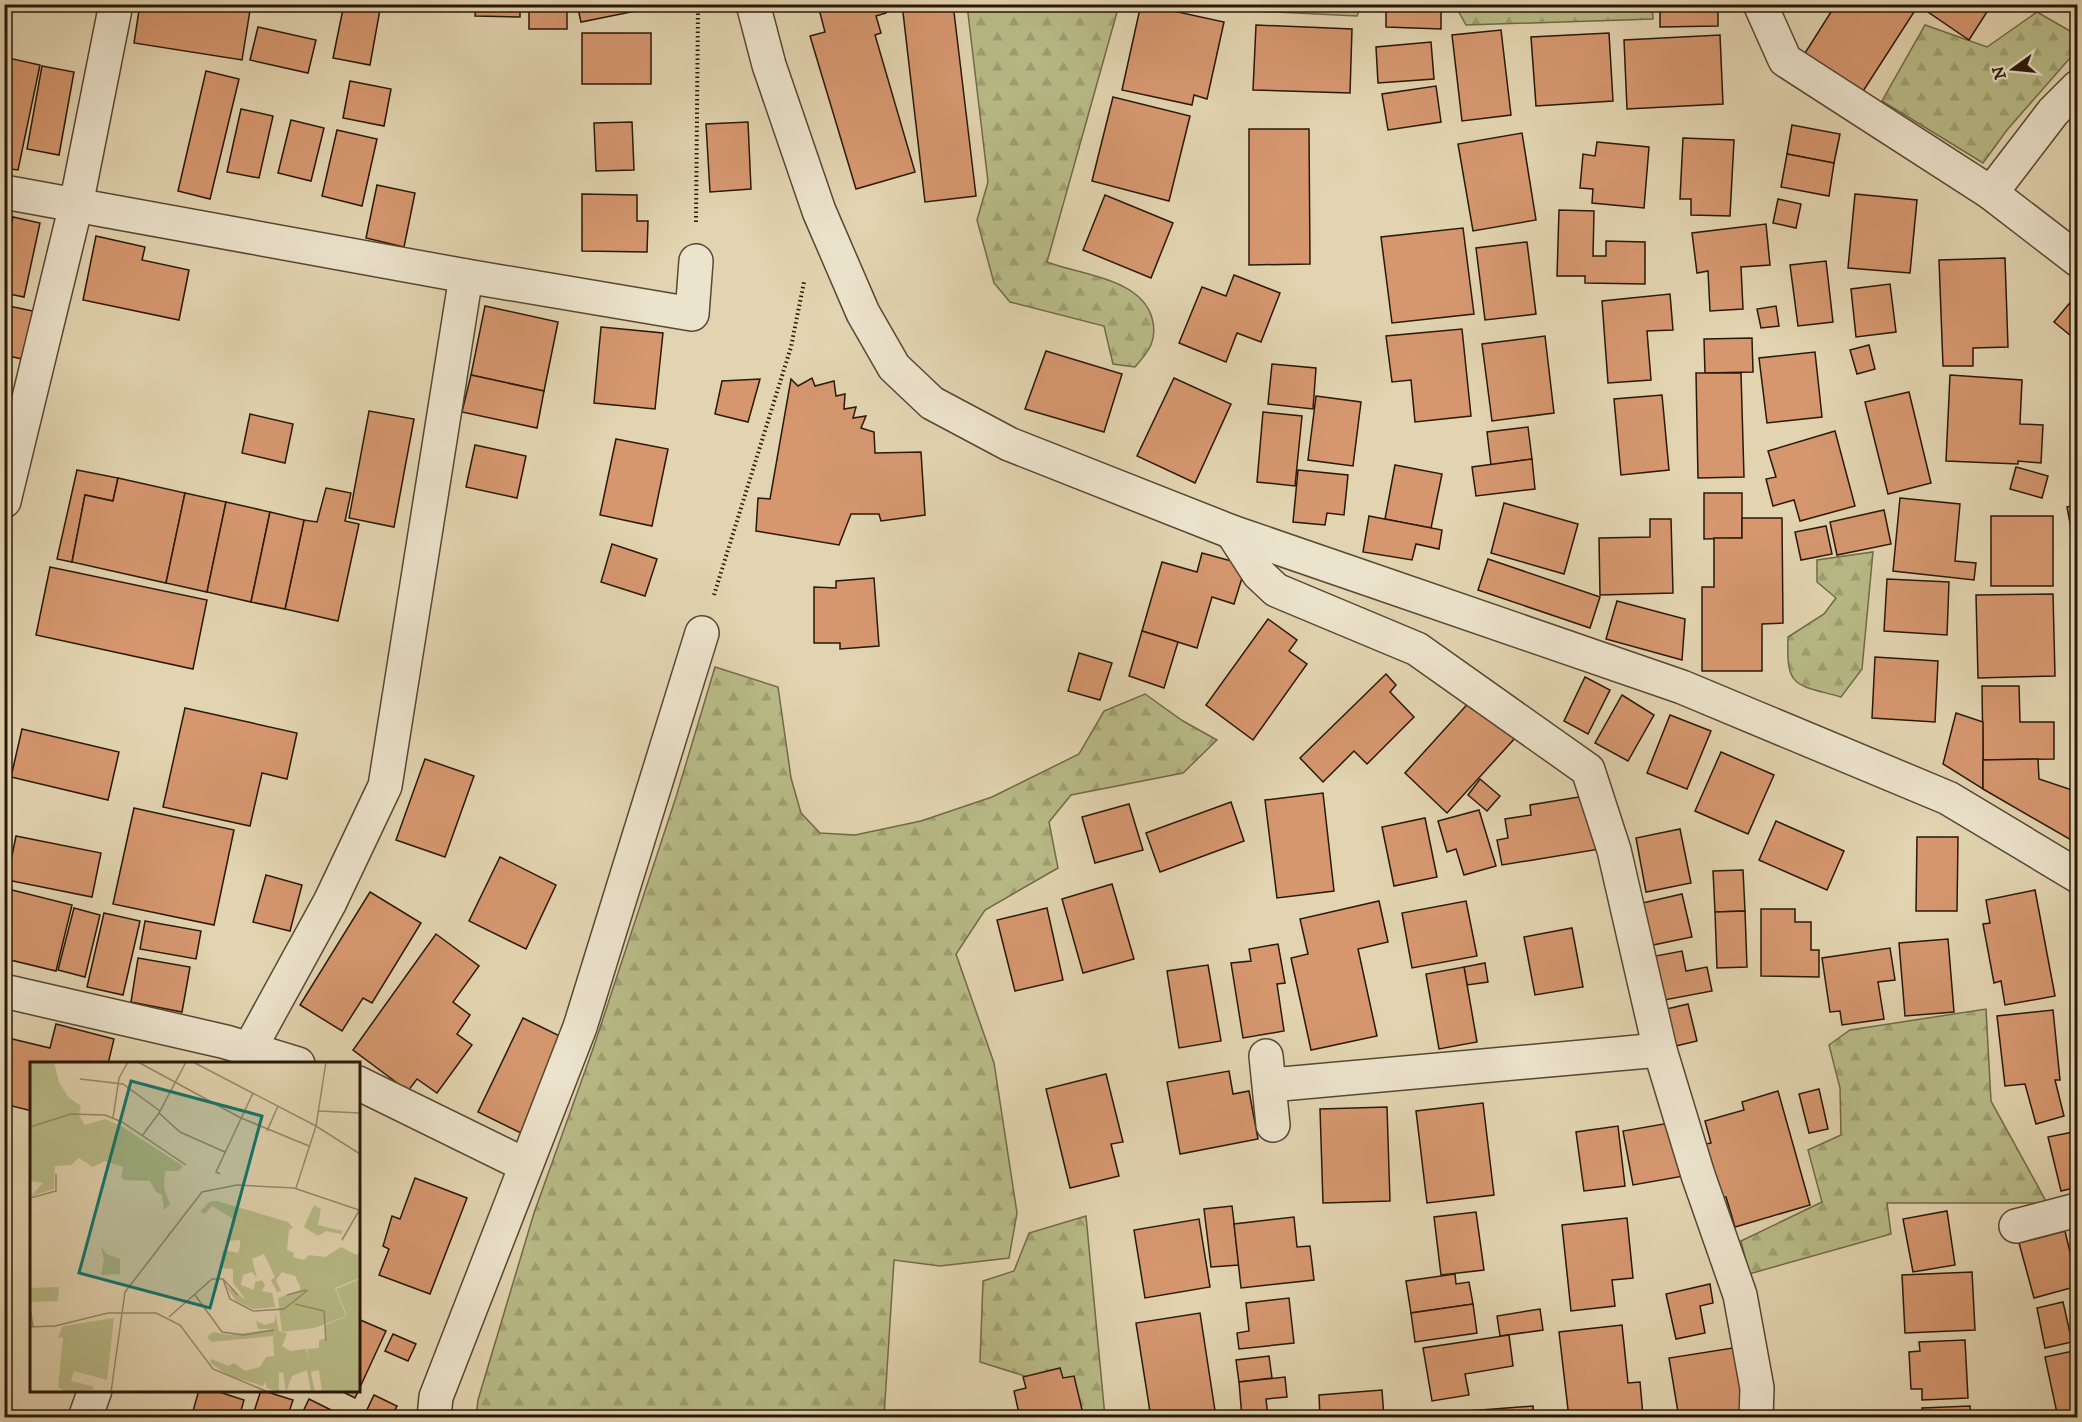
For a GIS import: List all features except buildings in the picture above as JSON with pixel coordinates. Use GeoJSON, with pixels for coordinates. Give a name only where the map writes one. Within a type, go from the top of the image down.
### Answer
{"type":"FeatureCollection","features":[{"type":"Feature","properties":{"kind":"street"},"geometry":{"type":"LineString","coordinates":[[4,501],[76,206],[116,4]]}},
{"type":"Feature","properties":{"kind":"street"},"geometry":{"type":"LineString","coordinates":[[753,4],[769,65],[819,211],[863,314],[894,366],[932,403],[1009,444],[1232,531],[1682,687],[1948,798],[2078,876]]}},
{"type":"Feature","properties":{"kind":"street"},"geometry":{"type":"LineString","coordinates":[[1760,4],[1785,60],[1991,193],[2078,260]]}},
{"type":"Feature","properties":{"kind":"street"},"geometry":{"type":"LineString","coordinates":[[1991,193],[2053,112],[2078,87]]}},
{"type":"Feature","properties":{"kind":"street"},"geometry":{"type":"LineString","coordinates":[[4,192],[466,276],[692,314],[696,261]]}},
{"type":"Feature","properties":{"kind":"street"},"geometry":{"type":"LineString","coordinates":[[232,1051],[330,902],[385,786],[466,276]]}},
{"type":"Feature","properties":{"kind":"street"},"geometry":{"type":"LineString","coordinates":[[1232,531],[1259,574],[1276,590],[1417,649],[1588,770],[1614,850],[1660,1050],[1698,1175],[1740,1294],[1756,1388],[1756,1418]]}},
{"type":"Feature","properties":{"kind":"street"},"geometry":{"type":"LineString","coordinates":[[434,1418],[436,1397],[580,1027],[702,633]]}},
{"type":"Feature","properties":{"kind":"street"},"geometry":{"type":"LineString","coordinates":[[4,991],[232,1051],[288,1062]]}},
{"type":"Feature","properties":{"kind":"street"},"geometry":{"type":"LineString","coordinates":[[1273,1125],[1268,1070],[1660,1050]]}},
{"type":"Feature","properties":{"kind":"street"},"geometry":{"type":"LineString","coordinates":[[360,1084],[525,1165]]}},
{"type":"Feature","properties":{"kind":"street"},"geometry":{"type":"LineString","coordinates":[[2016,1226],[2077,1210],[2078,1212]]}},
{"type":"Feature","properties":{"kind":"street"},"geometry":{"type":"LineString","coordinates":[[85,1418],[94,1392]]}},
{"type":"Feature","properties":{"kind":"path"},"geometry":{"type":"LineString","coordinates":[[696,261],[698,4]]}},
{"type":"Feature","properties":{"kind":"path"},"geometry":{"type":"LineString","coordinates":[[702,633],[791,347],[805,279]]}},
{"type":"Feature","properties":{"kind":"green space"},"geometry":{"type":"Polygon","coordinates":[[[1361,4],[1357,16],[1210,9],[1187,5],[1361,4]]]}},
{"type":"Feature","properties":{"kind":"green space"},"geometry":{"type":"Polygon","coordinates":[[[967,5],[1119,5],[1047,262],[1123,286],[1136,294],[1146,305],[1154,326],[1153,339],[1135,367],[1113,364],[1104,326],[1010,302],[994,283],[977,220],[988,182],[967,5]]]}},
{"type":"Feature","properties":{"kind":"green space"},"geometry":{"type":"Polygon","coordinates":[[[1455,5],[1652,5],[1653,19],[1466,25],[1455,5]]]}},
{"type":"Feature","properties":{"kind":"green space"},"geometry":{"type":"Polygon","coordinates":[[[2037,12],[2077,35],[2077,50],[2007,130],[1983,163],[1882,101],[1925,25],[1987,47],[2037,12]]]}},
{"type":"Feature","properties":{"kind":"green space"},"geometry":{"type":"Polygon","coordinates":[[[1873,552],[1862,669],[1841,697],[1803,686],[1796,682],[1789,666],[1788,637],[1824,614],[1836,598],[1817,582],[1817,560],[1873,552]]]}},
{"type":"Feature","properties":{"kind":"green space"},"geometry":{"type":"Polygon","coordinates":[[[715,667],[778,687],[791,778],[801,813],[820,833],[855,835],[921,821],[992,797],[1079,754],[1104,711],[1145,694],[1183,721],[1217,740],[1183,773],[1071,795],[1049,822],[1058,868],[985,910],[956,954],[994,1063],[1017,1213],[1009,1258],[940,1266],[894,1260],[884,1417],[476,1417],[478,1400],[534,1213],[594,1046],[676,797],[715,667]]]}},
{"type":"Feature","properties":{"kind":"green space"},"geometry":{"type":"Polygon","coordinates":[[[1986,1009],[1991,1101],[2047,1203],[1887,1203],[1891,1234],[1749,1274],[1741,1241],[1822,1202],[1808,1150],[1841,1135],[1840,1088],[1829,1045],[1850,1030],[1986,1009]]]}},
{"type":"Feature","properties":{"kind":"green space"},"geometry":{"type":"Polygon","coordinates":[[[1086,1216],[1105,1417],[1052,1417],[1044,1382],[980,1362],[983,1281],[1014,1271],[1029,1233],[1086,1216]]]}}]}
